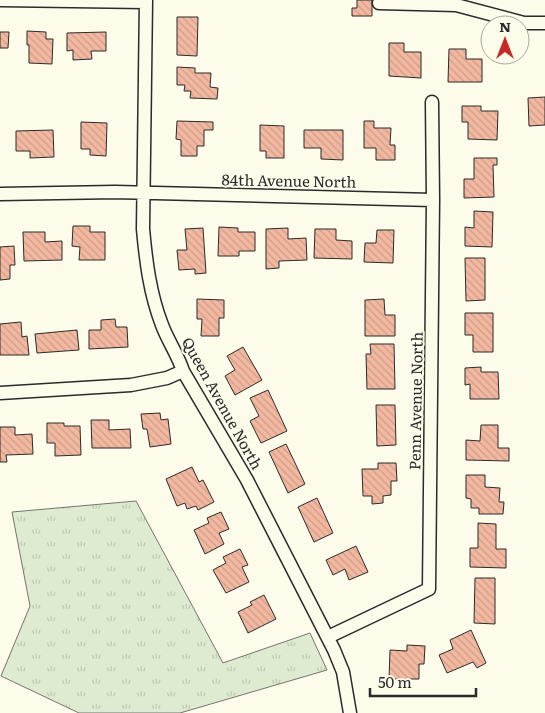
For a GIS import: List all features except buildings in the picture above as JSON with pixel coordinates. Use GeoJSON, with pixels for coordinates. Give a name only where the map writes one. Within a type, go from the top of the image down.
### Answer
{"type":"FeatureCollection","features":[{"type":"Feature","properties":{"kind":"street"},"geometry":{"type":"LineString","coordinates":[[0,0],[146,1]]}},
{"type":"Feature","properties":{"kind":"street","name":"Queen Avenue North"},"geometry":{"type":"LineString","coordinates":[[146,1],[144,229],[146,262],[152,295],[163,326],[178,356],[183,371],[247,480],[328,637],[343,672],[350,713]]}},
{"type":"Feature","properties":{"kind":"street"},"geometry":{"type":"LineString","coordinates":[[379,3],[456,5],[524,23],[545,23]]}},
{"type":"Feature","properties":{"kind":"street","name":"Penn Avenue North"},"geometry":{"type":"LineString","coordinates":[[328,637],[429,589],[434,200],[432,102]]}},
{"type":"Feature","properties":{"kind":"street","name":"84th Avenue North"},"geometry":{"type":"LineString","coordinates":[[0,194],[106,192],[434,200]]}},
{"type":"Feature","properties":{"kind":"street"},"geometry":{"type":"LineString","coordinates":[[0,393],[131,385],[167,378],[183,371]]}},
{"type":"Feature","properties":{"kind":"green space"},"geometry":{"type":"Polygon","coordinates":[[[136,501],[223,663],[310,633],[327,670],[180,713],[79,713],[1,676],[30,606],[12,512],[136,501]]]}}]}
